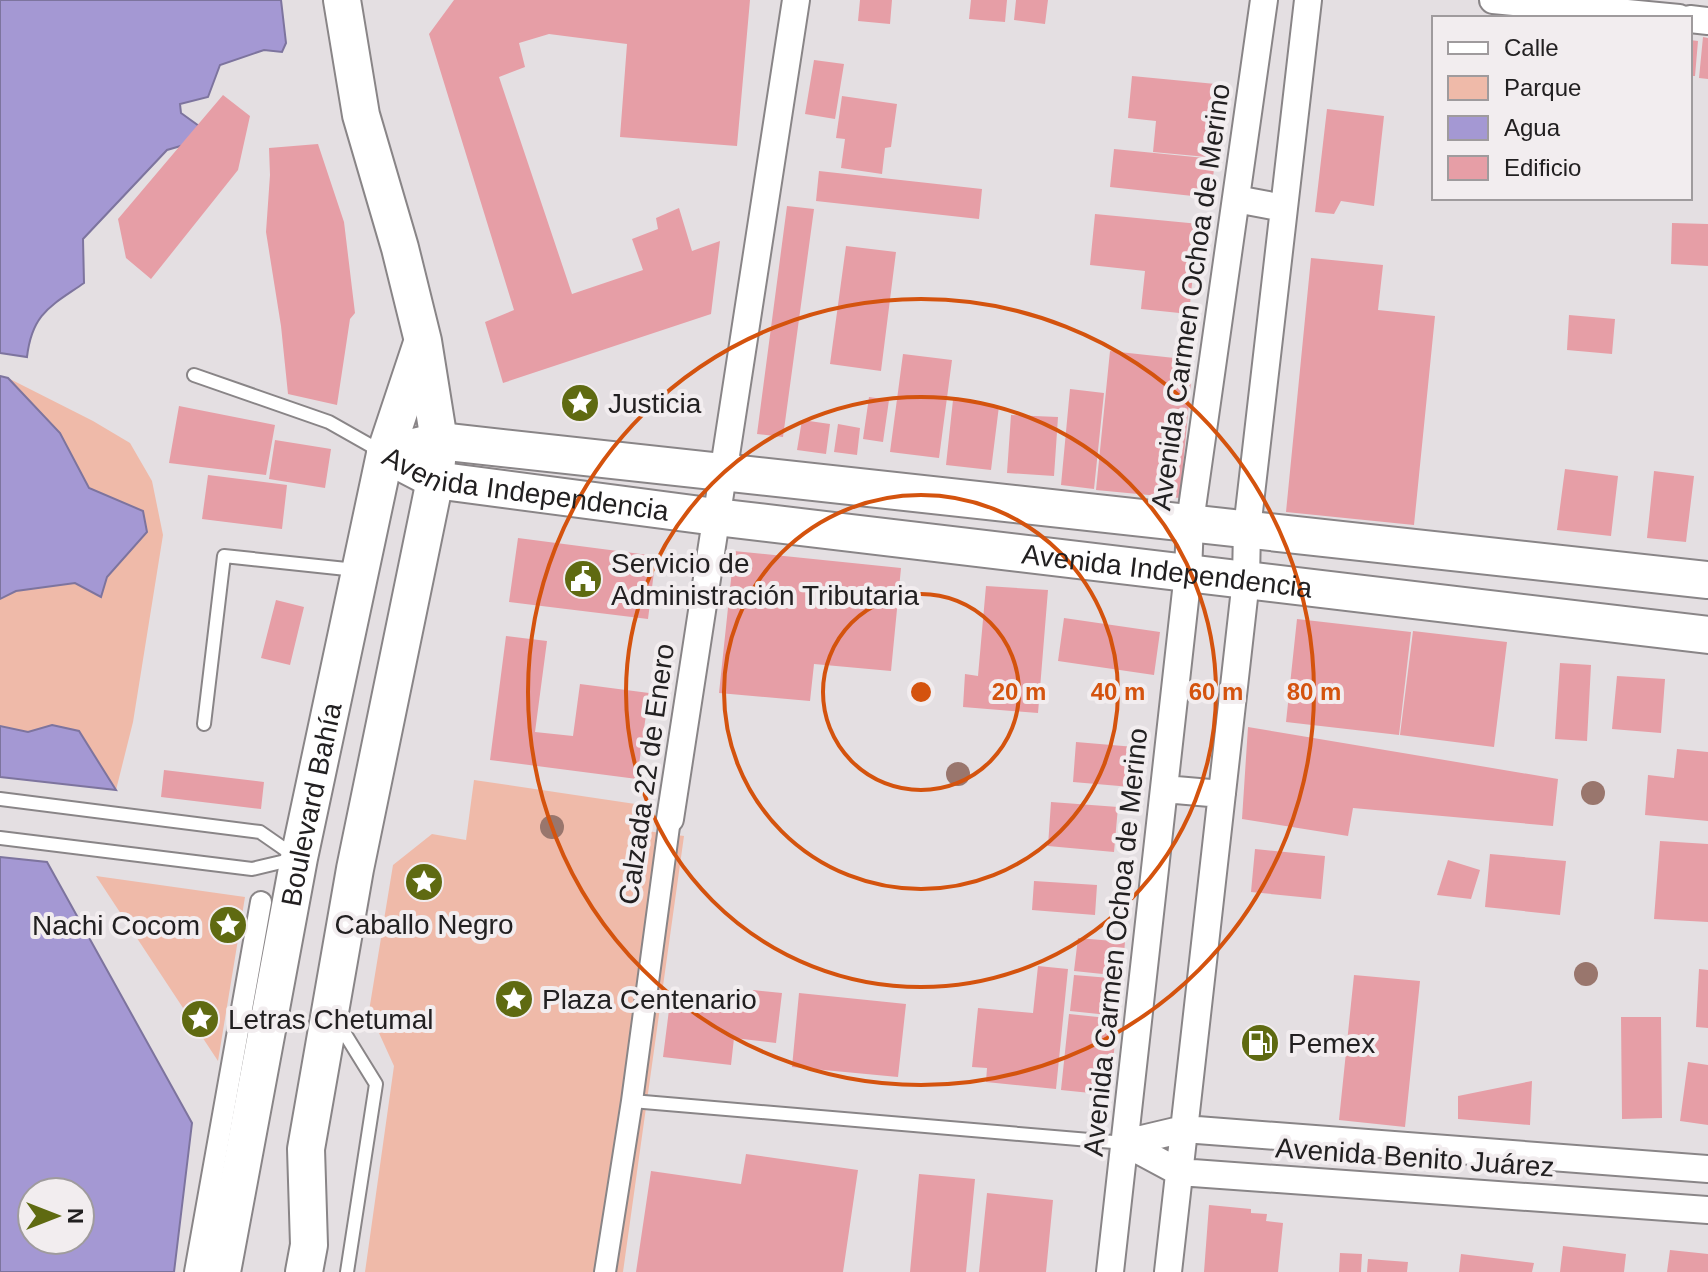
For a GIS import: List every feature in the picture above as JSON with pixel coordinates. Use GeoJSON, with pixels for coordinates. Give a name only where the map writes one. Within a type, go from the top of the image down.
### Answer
{"type":"FeatureCollection","features":[{"type":"Feature","properties":{"kind":"main road","name":"Boulevard Bahía"},"geometry":{"type":"LineString","coordinates":[[304,1272],[309,1245],[306,1149],[355,869],[435,480],[439,441],[423,341],[400,248],[361,115],[342,0]]}},
{"type":"Feature","properties":{"kind":"main road","name":"Boulevard Bahía"},"geometry":{"type":"LineString","coordinates":[[222,1272],[299,858],[385,454],[423,341]]}},
{"type":"Feature","properties":{"kind":"main road","name":"Avenida Independencia"},"geometry":{"type":"LineString","coordinates":[[385,454],[439,441],[1708,580]]}},
{"type":"Feature","properties":{"kind":"main road","name":"Avenida Independencia"},"geometry":{"type":"LineString","coordinates":[[385,454],[435,480],[716,517],[1708,635]]}},
{"type":"Feature","properties":{"kind":"main road"},"geometry":{"type":"LineString","coordinates":[[299,858],[355,869]]}},
{"type":"Feature","properties":{"kind":"street","name":"Calzada 22 de Enero"},"geometry":{"type":"LineString","coordinates":[[605,1272],[632,1101],[670,819],[796,0]]}},
{"type":"Feature","properties":{"kind":"street","name":"Avenida Carmen Ochoa de Merino"},"geometry":{"type":"LineString","coordinates":[[1110,1272],[1188,573],[1190,522],[1264,0]]}},
{"type":"Feature","properties":{"kind":"street"},"geometry":{"type":"LineString","coordinates":[[1168,1272],[1246,580],[1247,529],[1308,0]]}},
{"type":"Feature","properties":{"kind":"street"},"geometry":{"type":"LineString","coordinates":[[1493,0],[1658,16]]}},
{"type":"Feature","properties":{"kind":"street"},"geometry":{"type":"LineString","coordinates":[[1236,199],[1284,208]]}},
{"type":"Feature","properties":{"kind":"street"},"geometry":{"type":"LineString","coordinates":[[1164,789],[1222,794]]}},
{"type":"Feature","properties":{"kind":"street"},"geometry":{"type":"LineString","coordinates":[[195,1272],[261,902]]}},
{"type":"Feature","properties":{"kind":"street","name":"Avenida Benito Juárez"},"geometry":{"type":"LineString","coordinates":[[1125,1143],[1184,1129],[1708,1169]]}},
{"type":"Feature","properties":{"kind":"street","name":"Avenida Benito Juárez"},"geometry":{"type":"LineString","coordinates":[[1125,1143],[1179,1172],[1708,1210]]}},
{"type":"Feature","properties":{"kind":"lane"},"geometry":{"type":"LineString","coordinates":[[194,375],[329,422],[385,454]]}},
{"type":"Feature","properties":{"kind":"lane"},"geometry":{"type":"LineString","coordinates":[[204,724],[224,556],[360,571]]}},
{"type":"Feature","properties":{"kind":"lane"},"geometry":{"type":"LineString","coordinates":[[0,799],[260,832],[299,858]]}},
{"type":"Feature","properties":{"kind":"lane"},"geometry":{"type":"LineString","coordinates":[[0,838],[252,869],[299,858]]}},
{"type":"Feature","properties":{"kind":"lane"},"geometry":{"type":"LineString","coordinates":[[331,1011],[376,1084],[347,1272]]}},
{"type":"Feature","properties":{"kind":"lane","name":"Avenida Benito Juárez"},"geometry":{"type":"LineString","coordinates":[[632,1101],[1125,1143]]}},
{"type":"Feature","properties":{"kind":"green space"},"geometry":{"type":"Polygon","coordinates":[[[0,376],[93,421],[130,443],[152,481],[163,535],[133,722],[116,790],[0,777],[0,376]]]}},
{"type":"Feature","properties":{"kind":"green space"},"geometry":{"type":"Polygon","coordinates":[[[474,780],[642,805],[639,830],[684,836],[623,1272],[365,1272],[394,1066],[369,1011],[393,865],[432,834],[466,840],[474,780]]]}},
{"type":"Feature","properties":{"kind":"green space"},"geometry":{"type":"Polygon","coordinates":[[[96,876],[245,897],[218,1061],[96,876]]]}},
{"type":"Feature","properties":{"kind":"water"},"geometry":{"type":"Polygon","coordinates":[[[0,0],[281,0],[286,43],[282,52],[264,50],[220,65],[208,97],[180,104],[181,113],[199,126],[198,141],[167,150],[83,239],[84,283],[45,312],[33,330],[27,357],[0,353],[0,0]]]}},
{"type":"Feature","properties":{"kind":"water"},"geometry":{"type":"Polygon","coordinates":[[[0,376],[8,378],[60,433],[89,488],[143,511],[147,532],[107,577],[101,597],[75,583],[16,591],[0,599],[0,376]]]}},
{"type":"Feature","properties":{"kind":"water"},"geometry":{"type":"Polygon","coordinates":[[[52,725],[79,731],[116,790],[0,777],[0,726],[28,732],[52,725]]]}},
{"type":"Feature","properties":{"kind":"water"},"geometry":{"type":"Polygon","coordinates":[[[0,857],[47,862],[192,1123],[174,1272],[0,1272],[0,857]]]}},
{"type":"Feature","properties":{"kind":"building"},"geometry":{"type":"Polygon","coordinates":[[[454,0],[750,0],[737,146],[620,137],[627,44],[549,34],[519,43],[525,67],[499,77],[572,294],[643,270],[632,239],[658,229],[656,218],[679,208],[692,251],[720,241],[711,314],[503,383],[485,322],[514,310],[429,34],[454,0]]]}},
{"type":"Feature","properties":{"kind":"building"},"geometry":{"type":"Polygon","coordinates":[[[860,0],[892,0],[890,24],[858,21],[860,0]]]}},
{"type":"Feature","properties":{"kind":"building"},"geometry":{"type":"Polygon","coordinates":[[[971,0],[1007,0],[1005,22],[969,19],[971,0]]]}},
{"type":"Feature","properties":{"kind":"building"},"geometry":{"type":"Polygon","coordinates":[[[1016,0],[1048,0],[1045,24],[1014,20],[1016,0]]]}},
{"type":"Feature","properties":{"kind":"building"},"geometry":{"type":"Polygon","coordinates":[[[1703,37],[1708,38],[1708,79],[1699,78],[1703,37]]]}},
{"type":"Feature","properties":{"kind":"building"},"geometry":{"type":"Polygon","coordinates":[[[1692,40],[1698,41],[1695,76],[1692,76],[1692,40]]]}},
{"type":"Feature","properties":{"kind":"building"},"geometry":{"type":"Polygon","coordinates":[[[814,60],[844,64],[835,119],[805,114],[814,60]]]}},
{"type":"Feature","properties":{"kind":"building"},"geometry":{"type":"Polygon","coordinates":[[[1132,76],[1226,85],[1218,158],[1153,152],[1156,121],[1128,118],[1132,76]]]}},
{"type":"Feature","properties":{"kind":"building"},"geometry":{"type":"Polygon","coordinates":[[[223,95],[250,116],[238,170],[151,279],[126,258],[118,219],[223,95]]]}},
{"type":"Feature","properties":{"kind":"building"},"geometry":{"type":"Polygon","coordinates":[[[842,96],[897,104],[891,147],[885,148],[882,174],[841,168],[845,139],[836,138],[842,96]]]}},
{"type":"Feature","properties":{"kind":"building"},"geometry":{"type":"Polygon","coordinates":[[[1327,109],[1384,116],[1374,206],[1341,201],[1334,214],[1315,212],[1327,109]]]}},
{"type":"Feature","properties":{"kind":"building"},"geometry":{"type":"Polygon","coordinates":[[[318,144],[344,222],[355,313],[350,319],[337,405],[288,394],[266,232],[269,148],[318,144]]]}},
{"type":"Feature","properties":{"kind":"building"},"geometry":{"type":"Polygon","coordinates":[[[1114,149],[1215,159],[1211,198],[1110,187],[1114,149]]]}},
{"type":"Feature","properties":{"kind":"building"},"geometry":{"type":"Polygon","coordinates":[[[819,171],[982,189],[979,219],[816,201],[819,171]]]}},
{"type":"Feature","properties":{"kind":"building"},"geometry":{"type":"Polygon","coordinates":[[[787,206],[814,209],[783,437],[757,434],[787,206]]]}},
{"type":"Feature","properties":{"kind":"building"},"geometry":{"type":"Polygon","coordinates":[[[1095,214],[1210,225],[1205,275],[1193,274],[1189,314],[1141,309],[1145,271],[1090,265],[1095,214]]]}},
{"type":"Feature","properties":{"kind":"building"},"geometry":{"type":"Polygon","coordinates":[[[1672,223],[1708,224],[1708,266],[1671,264],[1672,223]]]}},
{"type":"Feature","properties":{"kind":"building"},"geometry":{"type":"Polygon","coordinates":[[[846,246],[896,252],[881,371],[830,364],[846,246]]]}},
{"type":"Feature","properties":{"kind":"building"},"geometry":{"type":"Polygon","coordinates":[[[1311,258],[1383,265],[1378,310],[1435,316],[1414,525],[1286,512],[1311,258]]]}},
{"type":"Feature","properties":{"kind":"building"},"geometry":{"type":"Polygon","coordinates":[[[1569,315],[1615,319],[1612,354],[1567,350],[1569,315]]]}},
{"type":"Feature","properties":{"kind":"building"},"geometry":{"type":"Polygon","coordinates":[[[1110,351],[1193,360],[1180,498],[1096,490],[1110,351]]]}},
{"type":"Feature","properties":{"kind":"building"},"geometry":{"type":"Polygon","coordinates":[[[903,354],[952,360],[939,458],[890,452],[903,354]]]}},
{"type":"Feature","properties":{"kind":"building"},"geometry":{"type":"Polygon","coordinates":[[[1070,389],[1104,393],[1094,489],[1061,485],[1070,389]]]}},
{"type":"Feature","properties":{"kind":"building"},"geometry":{"type":"Polygon","coordinates":[[[869,397],[889,400],[883,442],[863,439],[869,397]]]}},
{"type":"Feature","properties":{"kind":"building"},"geometry":{"type":"Polygon","coordinates":[[[953,400],[999,406],[991,470],[946,465],[953,400]]]}},
{"type":"Feature","properties":{"kind":"building"},"geometry":{"type":"Polygon","coordinates":[[[179,406],[275,425],[266,475],[169,463],[179,406]]]}},
{"type":"Feature","properties":{"kind":"building"},"geometry":{"type":"Polygon","coordinates":[[[1011,415],[1058,417],[1054,476],[1007,473],[1011,415]]]}},
{"type":"Feature","properties":{"kind":"building"},"geometry":{"type":"Polygon","coordinates":[[[802,420],[830,424],[826,454],[797,450],[802,420]]]}},
{"type":"Feature","properties":{"kind":"building"},"geometry":{"type":"Polygon","coordinates":[[[838,424],[860,428],[857,455],[834,452],[838,424]]]}},
{"type":"Feature","properties":{"kind":"building"},"geometry":{"type":"Polygon","coordinates":[[[275,440],[331,449],[325,488],[269,479],[275,440]]]}},
{"type":"Feature","properties":{"kind":"building"},"geometry":{"type":"Polygon","coordinates":[[[1565,469],[1618,476],[1611,536],[1557,530],[1565,469]]]}},
{"type":"Feature","properties":{"kind":"building"},"geometry":{"type":"Polygon","coordinates":[[[1654,471],[1694,476],[1686,542],[1647,538],[1654,471]]]}},
{"type":"Feature","properties":{"kind":"building"},"geometry":{"type":"Polygon","coordinates":[[[208,475],[287,485],[282,529],[202,519],[208,475]]]}},
{"type":"Feature","properties":{"kind":"building","name":"Servicio de Administración Tributaria"},"geometry":{"type":"Polygon","coordinates":[[[518,538],[656,556],[648,619],[509,602],[518,538]]]}},
{"type":"Feature","properties":{"kind":"building"},"geometry":{"type":"Polygon","coordinates":[[[734,551],[901,568],[891,671],[814,664],[810,701],[719,693],[734,551]]]}},
{"type":"Feature","properties":{"kind":"building"},"geometry":{"type":"Polygon","coordinates":[[[986,586],[1048,590],[1038,713],[963,707],[965,674],[978,676],[986,586]]]}},
{"type":"Feature","properties":{"kind":"building"},"geometry":{"type":"Polygon","coordinates":[[[276,600],[304,607],[290,665],[261,658],[276,600]]]}},
{"type":"Feature","properties":{"kind":"building"},"geometry":{"type":"Polygon","coordinates":[[[1064,618],[1160,632],[1154,675],[1058,661],[1064,618]]]}},
{"type":"Feature","properties":{"kind":"building"},"geometry":{"type":"Polygon","coordinates":[[[1297,619],[1411,632],[1399,735],[1286,722],[1297,619]]]}},
{"type":"Feature","properties":{"kind":"building"},"geometry":{"type":"Polygon","coordinates":[[[1413,631],[1507,642],[1494,747],[1400,735],[1413,631]]]}},
{"type":"Feature","properties":{"kind":"building"},"geometry":{"type":"Polygon","coordinates":[[[506,636],[547,641],[535,732],[573,736],[580,684],[649,693],[637,779],[490,760],[506,636]]]}},
{"type":"Feature","properties":{"kind":"building"},"geometry":{"type":"Polygon","coordinates":[[[1560,663],[1591,665],[1587,741],[1555,739],[1560,663]]]}},
{"type":"Feature","properties":{"kind":"building"},"geometry":{"type":"Polygon","coordinates":[[[1617,676],[1665,679],[1661,733],[1612,729],[1617,676]]]}},
{"type":"Feature","properties":{"kind":"building"},"geometry":{"type":"Polygon","coordinates":[[[1248,727],[1558,779],[1553,826],[1353,808],[1348,836],[1242,819],[1248,727]]]}},
{"type":"Feature","properties":{"kind":"building"},"geometry":{"type":"Polygon","coordinates":[[[1076,742],[1135,747],[1131,787],[1073,782],[1076,742]]]}},
{"type":"Feature","properties":{"kind":"building"},"geometry":{"type":"Polygon","coordinates":[[[1677,749],[1708,752],[1708,821],[1645,815],[1648,775],[1674,778],[1677,749]]]}},
{"type":"Feature","properties":{"kind":"building"},"geometry":{"type":"Polygon","coordinates":[[[164,770],[264,782],[261,809],[161,797],[164,770]]]}},
{"type":"Feature","properties":{"kind":"building"},"geometry":{"type":"Polygon","coordinates":[[[1051,802],[1118,807],[1114,852],[1048,846],[1051,802]]]}},
{"type":"Feature","properties":{"kind":"building"},"geometry":{"type":"Polygon","coordinates":[[[1660,841],[1708,844],[1708,922],[1654,919],[1660,841]]]}},
{"type":"Feature","properties":{"kind":"building"},"geometry":{"type":"Polygon","coordinates":[[[1255,849],[1325,856],[1321,899],[1251,892],[1255,849]]]}},
{"type":"Feature","properties":{"kind":"building"},"geometry":{"type":"Polygon","coordinates":[[[1490,854],[1566,861],[1560,915],[1485,907],[1490,854]]]}},
{"type":"Feature","properties":{"kind":"building"},"geometry":{"type":"Polygon","coordinates":[[[1448,860],[1480,870],[1471,899],[1437,895],[1448,860]]]}},
{"type":"Feature","properties":{"kind":"building"},"geometry":{"type":"Polygon","coordinates":[[[1034,881],[1097,885],[1095,915],[1032,910],[1034,881]]]}},
{"type":"Feature","properties":{"kind":"building"},"geometry":{"type":"Polygon","coordinates":[[[1078,938],[1125,942],[1122,976],[1074,971],[1078,938]]]}},
{"type":"Feature","properties":{"kind":"building"},"geometry":{"type":"Polygon","coordinates":[[[1038,966],[1068,969],[1056,1089],[986,1082],[987,1068],[972,1067],[978,1008],[1033,1013],[1038,966]]]}},
{"type":"Feature","properties":{"kind":"building"},"geometry":{"type":"Polygon","coordinates":[[[1699,969],[1708,970],[1708,1028],[1696,1027],[1699,969]]]}},
{"type":"Feature","properties":{"kind":"building"},"geometry":{"type":"Polygon","coordinates":[[[1074,975],[1122,979],[1118,1016],[1070,1011],[1074,975]]]}},
{"type":"Feature","properties":{"kind":"building"},"geometry":{"type":"Polygon","coordinates":[[[1354,975],[1420,981],[1405,1127],[1339,1120],[1354,975]]]}},
{"type":"Feature","properties":{"kind":"building"},"geometry":{"type":"Polygon","coordinates":[[[753,990],[782,993],[776,1043],[734,1038],[731,1065],[663,1057],[670,1002],[750,1011],[753,990]]]}},
{"type":"Feature","properties":{"kind":"building"},"geometry":{"type":"Polygon","coordinates":[[[799,993],[906,1004],[898,1077],[792,1067],[799,993]]]}},
{"type":"Feature","properties":{"kind":"building"},"geometry":{"type":"Polygon","coordinates":[[[1069,1014],[1117,1019],[1110,1095],[1061,1090],[1069,1014]]]}},
{"type":"Feature","properties":{"kind":"building"},"geometry":{"type":"Polygon","coordinates":[[[1621,1017],[1661,1017],[1662,1118],[1622,1119],[1621,1017]]]}},
{"type":"Feature","properties":{"kind":"building"},"geometry":{"type":"Polygon","coordinates":[[[1688,1062],[1708,1065],[1708,1125],[1680,1121],[1688,1062]]]}},
{"type":"Feature","properties":{"kind":"building"},"geometry":{"type":"Polygon","coordinates":[[[1532,1081],[1530,1125],[1458,1119],[1458,1096],[1532,1081]]]}},
{"type":"Feature","properties":{"kind":"building"},"geometry":{"type":"Polygon","coordinates":[[[746,1154],[858,1170],[843,1272],[636,1272],[651,1171],[741,1184],[746,1154]]]}},
{"type":"Feature","properties":{"kind":"building"},"geometry":{"type":"Polygon","coordinates":[[[919,1174],[975,1179],[966,1272],[910,1272],[919,1174]]]}},
{"type":"Feature","properties":{"kind":"building"},"geometry":{"type":"Polygon","coordinates":[[[987,1193],[1053,1200],[1046,1272],[979,1272],[987,1193]]]}},
{"type":"Feature","properties":{"kind":"building"},"geometry":{"type":"Polygon","coordinates":[[[1209,1205],[1251,1209],[1251,1213],[1267,1214],[1266,1221],[1283,1223],[1278,1272],[1204,1272],[1209,1205]]]}},
{"type":"Feature","properties":{"kind":"building"},"geometry":{"type":"Polygon","coordinates":[[[1563,1246],[1626,1254],[1624,1272],[1560,1272],[1563,1246]]]}},
{"type":"Feature","properties":{"kind":"building"},"geometry":{"type":"Polygon","coordinates":[[[1670,1250],[1708,1254],[1708,1272],[1667,1272],[1670,1250]]]}},
{"type":"Feature","properties":{"kind":"building"},"geometry":{"type":"Polygon","coordinates":[[[1340,1253],[1362,1254],[1361,1272],[1339,1272],[1340,1253]]]}},
{"type":"Feature","properties":{"kind":"building"},"geometry":{"type":"Polygon","coordinates":[[[1461,1254],[1534,1263],[1532,1272],[1459,1272],[1461,1254]]]}},
{"type":"Feature","properties":{"kind":"building"},"geometry":{"type":"Polygon","coordinates":[[[1368,1259],[1408,1262],[1407,1272],[1367,1272],[1368,1259]]]}},
{"type":"Feature","properties":{"kind":"place","name":"Justicia"},"geometry":{"type":"Point","coordinates":[580,403]}},
{"type":"Feature","properties":{"kind":"place","name":"Servicio de Administración Tributaria"},"geometry":{"type":"Point","coordinates":[583,579]}},
{"type":"Feature","properties":{"kind":"place","name":"Caballo Negro"},"geometry":{"type":"Point","coordinates":[424,882]}},
{"type":"Feature","properties":{"kind":"place","name":"Nachi Cocom"},"geometry":{"type":"Point","coordinates":[228,925]}},
{"type":"Feature","properties":{"kind":"place","name":"Plaza Centenario"},"geometry":{"type":"Point","coordinates":[514,999]}},
{"type":"Feature","properties":{"kind":"place","name":"Letras Chetumal"},"geometry":{"type":"Point","coordinates":[200,1019]}},
{"type":"Feature","properties":{"kind":"place","name":"Pemex"},"geometry":{"type":"Point","coordinates":[1260,1043]}}]}
